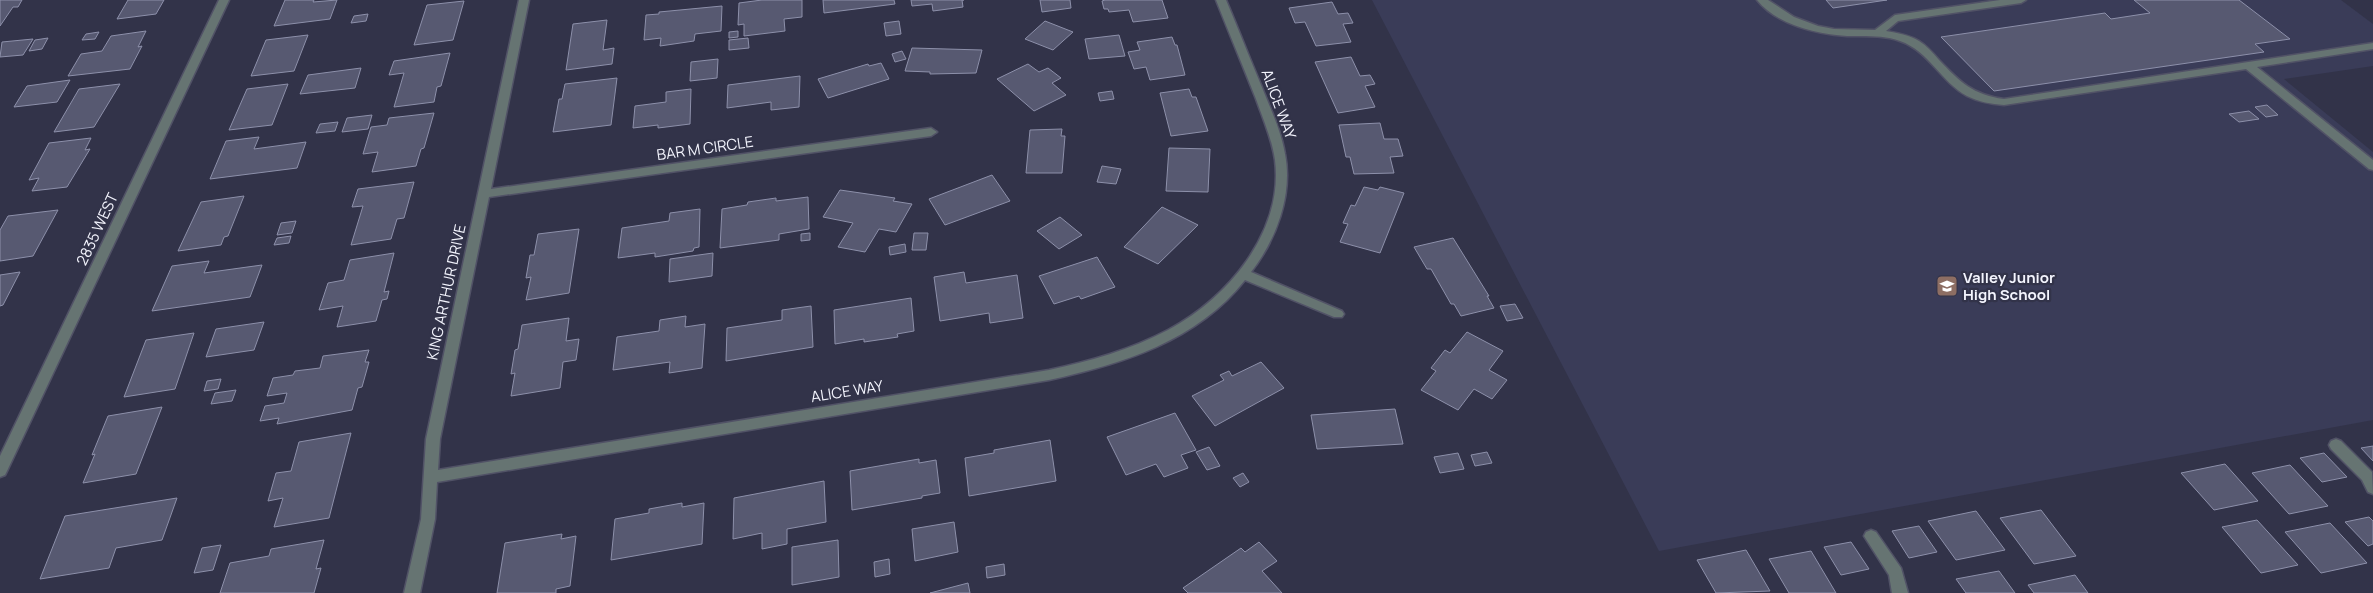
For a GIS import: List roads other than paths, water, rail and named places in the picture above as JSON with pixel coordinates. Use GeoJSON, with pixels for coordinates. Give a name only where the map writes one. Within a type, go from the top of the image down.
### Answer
{"type":"FeatureCollection","features":[{"type":"Feature","properties":{"kind":"street","name":"2835 WEST"},"geometry":{"type":"LineString","coordinates":[[0,471],[224,0]]}},
{"type":"Feature","properties":{"kind":"street","name":"KING ARTHUR DRIVE"},"geometry":{"type":"LineString","coordinates":[[412,593],[428,519],[433,439],[524,0]]}},
{"type":"Feature","properties":{"kind":"street","name":"ALICE WAY"},"geometry":{"type":"LineString","coordinates":[[430,477],[1082,368],[1145,347],[1174,332],[1199,316],[1243,274],[1261,251],[1272,227],[1279,203],[1281,164],[1272,128],[1221,0]]}},
{"type":"Feature","properties":{"kind":"street"},"geometry":{"type":"LineString","coordinates":[[1762,0],[1797,22],[1823,30],[1878,33],[1898,37],[1922,47],[1959,86],[1972,96],[1986,101],[2004,102],[2373,46]]}},
{"type":"Feature","properties":{"kind":"street"},"geometry":{"type":"LineString","coordinates":[[1878,33],[1895,18],[2021,0]]}},
{"type":"Feature","properties":{"kind":"street"},"geometry":{"type":"LineString","coordinates":[[2248,65],[2373,166]]}},
{"type":"Feature","properties":{"kind":"street","name":"BAR M CIRCLE"},"geometry":{"type":"LineString","coordinates":[[484,194],[931,132]]}},
{"type":"Feature","properties":{"kind":"street"},"geometry":{"type":"LineString","coordinates":[[1243,274],[1338,314]]}},
{"type":"Feature","properties":{"kind":"street"},"geometry":{"type":"LineString","coordinates":[[2336,445],[2367,476],[2373,488]]}},
{"type":"Feature","properties":{"kind":"street"},"geometry":{"type":"LineString","coordinates":[[1871,536],[1896,573],[1900,593]]}},
{"type":"Feature","properties":{"kind":"place","name":"Valley Junior High School"},"geometry":{"type":"Point","coordinates":[1947,286]}}]}
